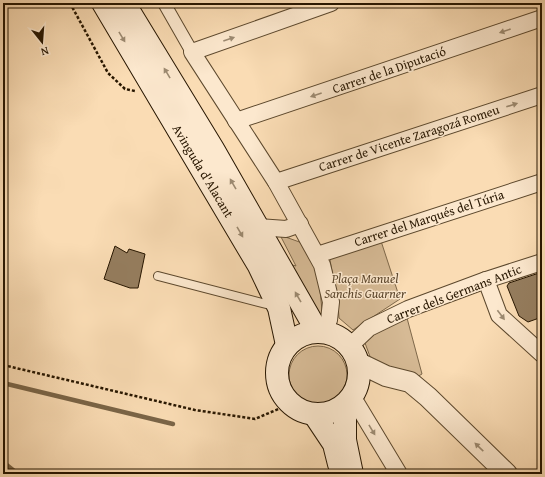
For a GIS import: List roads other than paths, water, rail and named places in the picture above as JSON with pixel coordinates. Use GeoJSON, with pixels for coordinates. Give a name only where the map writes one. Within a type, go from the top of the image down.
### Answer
{"type":"FeatureCollection","features":[{"type":"Feature","properties":{"kind":"main road","name":"Avinguda d'Alacant"},"geometry":{"type":"LineString","coordinates":[[103,3],[260,266],[279,308],[287,345]]}},
{"type":"Feature","properties":{"kind":"main road","name":"Avinguda d'Alacant"},"geometry":{"type":"LineString","coordinates":[[124,3],[321,331]]}},
{"type":"Feature","properties":{"kind":"main road"},"geometry":{"type":"LineString","coordinates":[[348,401],[330,412],[314,414],[301,411],[290,404],[279,388],[276,369],[280,356],[287,345],[295,338],[306,333],[321,331],[334,334],[342,339],[354,354],[360,375],[357,386],[348,401],[345,440],[352,474]]}},
{"type":"Feature","properties":{"kind":"main road"},"geometry":{"type":"LineString","coordinates":[[314,414],[334,444],[341,474]]}},
{"type":"Feature","properties":{"kind":"street"},"geometry":{"type":"LineString","coordinates":[[164,3],[192,52],[276,182],[322,265],[331,302],[329,320],[321,331]]}},
{"type":"Feature","properties":{"kind":"street"},"geometry":{"type":"LineString","coordinates":[[192,52],[331,3]]}},
{"type":"Feature","properties":{"kind":"street","name":"Carrer de la Diputació"},"geometry":{"type":"LineString","coordinates":[[236,121],[542,18]]}},
{"type":"Feature","properties":{"kind":"street","name":"Carrer de Vicente Zaragozá Romeu"},"geometry":{"type":"LineString","coordinates":[[276,182],[542,95]]}},
{"type":"Feature","properties":{"kind":"street","name":"Carrer del Marqués del Túria"},"geometry":{"type":"LineString","coordinates":[[317,255],[542,182]]}},
{"type":"Feature","properties":{"kind":"street"},"geometry":{"type":"LineString","coordinates":[[258,227],[286,229],[300,224]]}},
{"type":"Feature","properties":{"kind":"street","name":"Carrer dels Germans Antic"},"geometry":{"type":"LineString","coordinates":[[354,354],[369,328],[401,312],[486,280],[542,262]]}},
{"type":"Feature","properties":{"kind":"street"},"geometry":{"type":"LineString","coordinates":[[486,280],[499,315],[542,354]]}},
{"type":"Feature","properties":{"kind":"street"},"geometry":{"type":"LineString","coordinates":[[354,354],[386,376],[410,382],[428,397],[507,474]]}},
{"type":"Feature","properties":{"kind":"street"},"geometry":{"type":"LineString","coordinates":[[348,401],[399,474]]}},
{"type":"Feature","properties":{"kind":"lane"},"geometry":{"type":"LineString","coordinates":[[158,276],[279,308]]}},
{"type":"Feature","properties":{"kind":"waterway"},"geometry":{"type":"LineString","coordinates":[[3,383],[173,424]]}},
{"type":"Feature","properties":{"kind":"waterway"},"geometry":{"type":"LineString","coordinates":[[3,462],[18,474]]}},
{"type":"Feature","properties":{"kind":"park label","name":"Plaça Manuel Sanchis Guarner"},"geometry":{"type":"Point","coordinates":[365,286]}}]}
